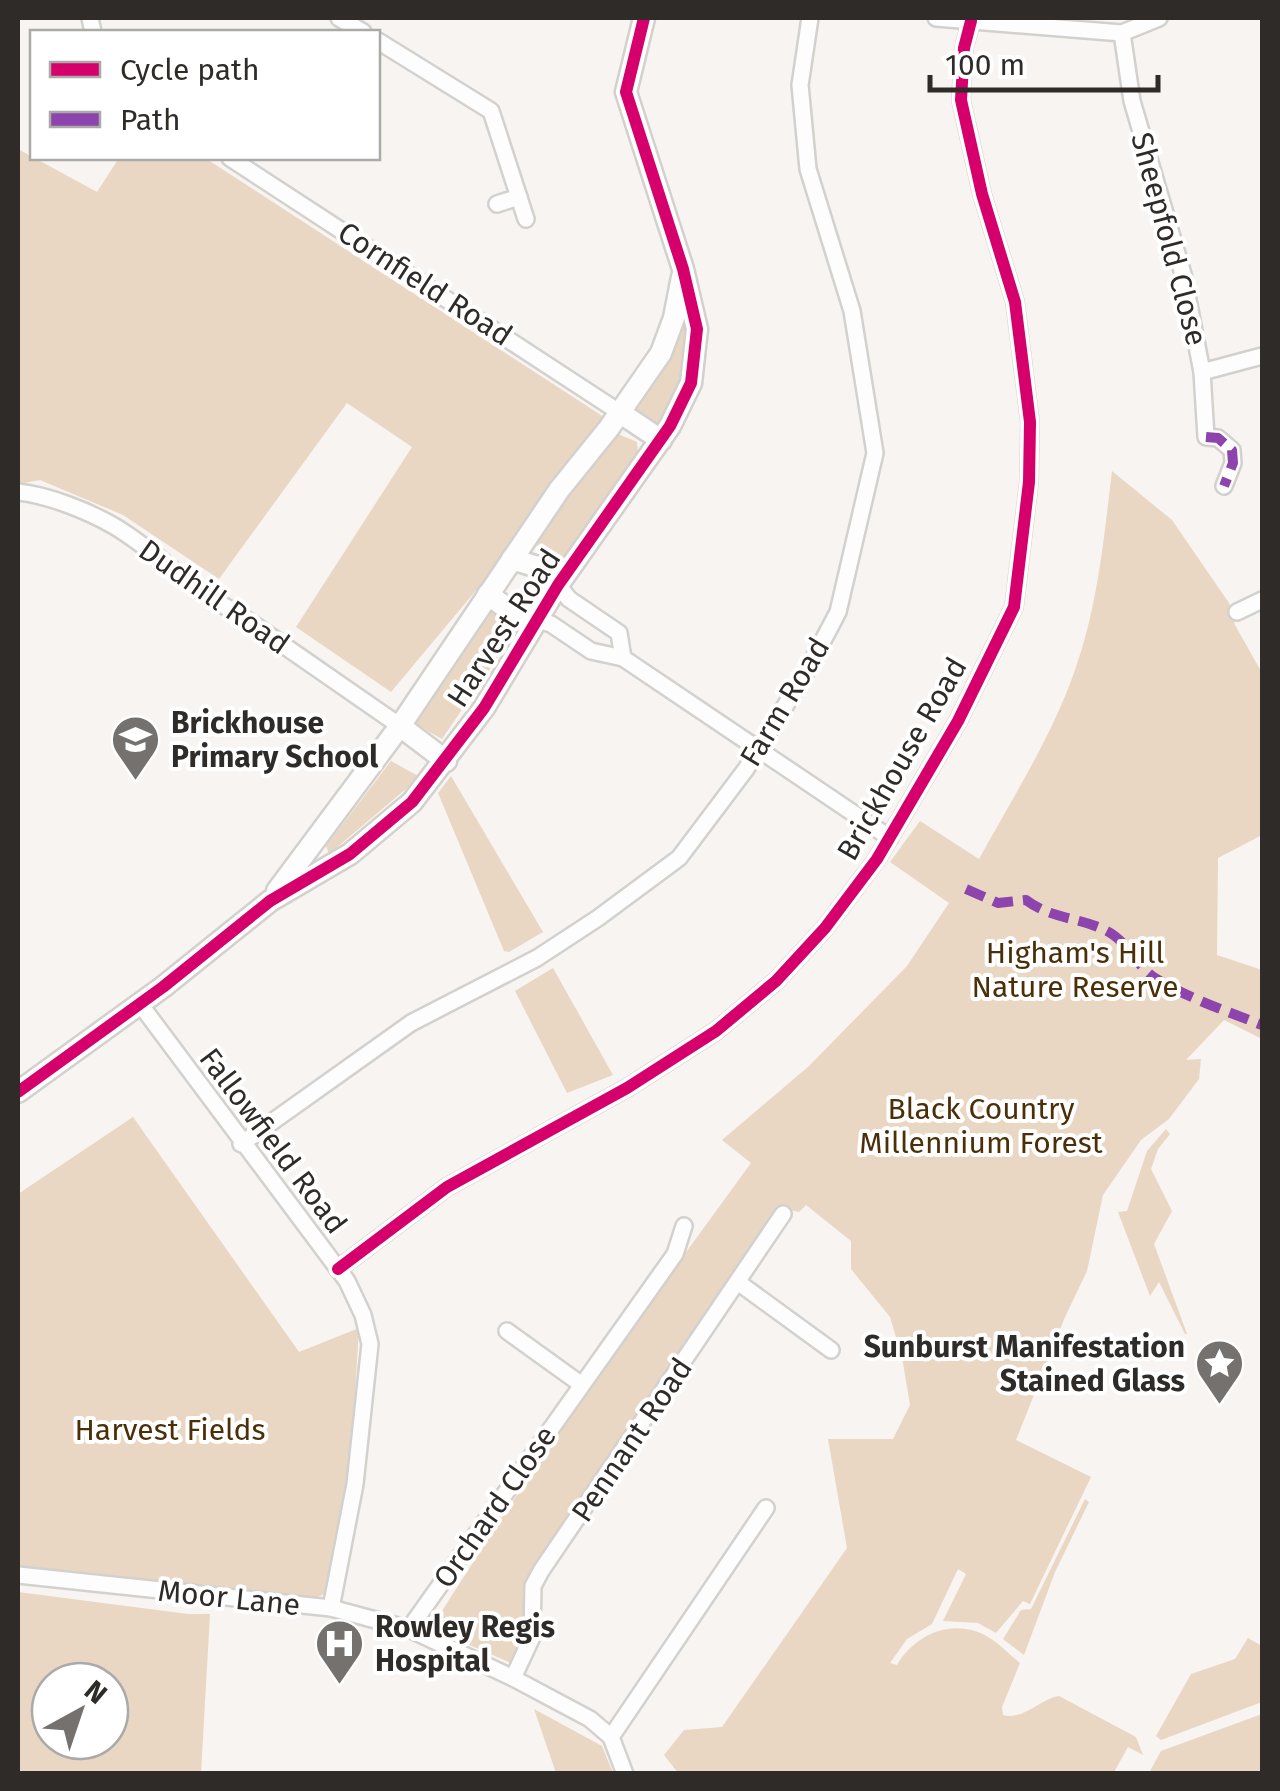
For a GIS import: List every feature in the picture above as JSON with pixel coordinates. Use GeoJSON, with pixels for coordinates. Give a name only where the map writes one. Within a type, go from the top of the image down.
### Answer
{"type":"FeatureCollection","features":[{"type":"Feature","properties":{"kind":"street","name":"Harvest Road"},"geometry":{"type":"LineString","coordinates":[[18,1092],[140,1004],[270,901],[350,854],[412,802],[484,708],[558,585],[683,403],[696,356],[697,329],[683,269],[626,92],[644,18]]}},
{"type":"Feature","properties":{"kind":"street","name":"Farm Road"},"geometry":{"type":"LineString","coordinates":[[242,1144],[410,1023],[537,958],[679,858],[758,748],[808,669],[838,612],[874,453],[852,312],[808,169],[800,85],[810,18]]}},
{"type":"Feature","properties":{"kind":"street"},"geometry":{"type":"LineString","coordinates":[[936,18],[1122,33],[1159,18]]}},
{"type":"Feature","properties":{"kind":"street","name":"Brickhouse Road"},"geometry":{"type":"LineString","coordinates":[[338,1269],[447,1187],[627,1088],[716,1031],[776,980],[825,928],[890,838],[958,720],[1014,607],[1029,482],[1030,422],[1015,302],[982,194],[961,100],[964,48],[971,20]]}},
{"type":"Feature","properties":{"kind":"street","name":"Sheepfold Close"},"geometry":{"type":"LineString","coordinates":[[1122,33],[1132,101],[1183,274],[1202,372],[1206,437],[1218,438],[1232,450],[1233,463],[1224,486]]}},
{"type":"Feature","properties":{"kind":"street"},"geometry":{"type":"LineString","coordinates":[[380,42],[492,111],[526,219]]}},
{"type":"Feature","properties":{"kind":"street","name":"Cornfield Road"},"geometry":{"type":"LineString","coordinates":[[233,160],[619,412]]}},
{"type":"Feature","properties":{"kind":"street"},"geometry":{"type":"LineString","coordinates":[[497,204],[520,197]]}},
{"type":"Feature","properties":{"kind":"street","name":"Harvest Road"},"geometry":{"type":"LineString","coordinates":[[270,901],[400,726],[560,490],[662,353],[683,269]]}},
{"type":"Feature","properties":{"kind":"street"},"geometry":{"type":"LineString","coordinates":[[1202,372],[1262,356]]}},
{"type":"Feature","properties":{"kind":"street"},"geometry":{"type":"LineString","coordinates":[[619,412],[661,440]]}},
{"type":"Feature","properties":{"kind":"street","name":"Dudhill Road"},"geometry":{"type":"LineString","coordinates":[[18,492],[114,526],[210,600],[237,613],[400,726]]}},
{"type":"Feature","properties":{"kind":"street"},"geometry":{"type":"LineString","coordinates":[[512,559],[541,568],[569,599],[618,633],[623,658]]}},
{"type":"Feature","properties":{"kind":"street"},"geometry":{"type":"LineString","coordinates":[[488,594],[510,611],[552,624],[591,651],[623,658],[890,838]]}},
{"type":"Feature","properties":{"kind":"street"},"geometry":{"type":"LineString","coordinates":[[1238,612],[1262,600]]}},
{"type":"Feature","properties":{"kind":"street"},"geometry":{"type":"LineString","coordinates":[[400,726],[446,761]]}},
{"type":"Feature","properties":{"kind":"street","name":"Fallowfield Road"},"geometry":{"type":"LineString","coordinates":[[140,1004],[338,1269],[363,1315],[370,1344],[355,1484],[331,1608]]}},
{"type":"Feature","properties":{"kind":"street","name":"Pennant Road"},"geometry":{"type":"LineString","coordinates":[[513,1678],[532,1637],[533,1586],[541,1572],[784,1214]]}},
{"type":"Feature","properties":{"kind":"street","name":"Orchard Close"},"geometry":{"type":"LineString","coordinates":[[408,1629],[675,1254],[684,1226]]}},
{"type":"Feature","properties":{"kind":"street"},"geometry":{"type":"LineString","coordinates":[[739,1283],[831,1350]]}},
{"type":"Feature","properties":{"kind":"street"},"geometry":{"type":"LineString","coordinates":[[506,1331],[582,1385]]}},
{"type":"Feature","properties":{"kind":"street"},"geometry":{"type":"LineString","coordinates":[[625,1774],[611,1737],[766,1508]]}},
{"type":"Feature","properties":{"kind":"street","name":"Moor Lane"},"geometry":{"type":"LineString","coordinates":[[18,1575],[331,1608],[408,1629],[513,1678],[590,1719],[611,1737]]}},
{"type":"Feature","properties":{"kind":"green space"},"geometry":{"type":"Polygon","coordinates":[[[18,149],[30,156],[30,160],[38,160],[97,192],[118,160],[208,160],[604,417],[529,527],[391,692],[296,627],[412,447],[347,403],[219,579],[123,515],[40,480],[18,484],[18,149]]]}},
{"type":"Feature","properties":{"kind":"green space"},"geometry":{"type":"Polygon","coordinates":[[[685,294],[693,357],[659,433],[627,410],[685,294]]]}},
{"type":"Feature","properties":{"kind":"green space"},"geometry":{"type":"Polygon","coordinates":[[[613,432],[637,442],[638,456],[558,567],[535,543],[613,432]]]}},
{"type":"Feature","properties":{"kind":"green space"},"geometry":{"type":"Polygon","coordinates":[[[1112,471],[1172,520],[1229,603],[1235,625],[1262,673],[1262,835],[1218,858],[1217,955],[1262,970],[1262,1039],[1224,1020],[1186,1060],[1201,1059],[1199,1079],[1169,1119],[1141,1140],[1103,1195],[1087,1271],[1016,1440],[1091,1477],[1030,1604],[1023,1601],[996,1633],[978,1623],[943,1621],[966,1574],[958,1569],[932,1624],[907,1639],[890,1663],[897,1665],[914,1645],[936,1632],[975,1631],[1020,1663],[1002,1707],[1003,1715],[1018,1715],[1059,1696],[1136,1737],[1143,1755],[1128,1747],[1113,1774],[679,1774],[664,1755],[684,1730],[722,1727],[847,1548],[828,1439],[893,1439],[910,1405],[890,1317],[851,1269],[851,1241],[806,1205],[799,1212],[786,1209],[696,1330],[539,1562],[527,1584],[521,1645],[511,1663],[437,1631],[433,1625],[628,1332],[751,1163],[722,1140],[809,1066],[907,966],[949,903],[890,862],[920,821],[979,859],[1044,741],[1076,667],[1095,595],[1112,471]]]}},
{"type":"Feature","properties":{"kind":"green space"},"geometry":{"type":"Polygon","coordinates":[[[488,609],[521,623],[442,739],[415,724],[488,609]]]}},
{"type":"Feature","properties":{"kind":"green space"},"geometry":{"type":"Polygon","coordinates":[[[391,761],[420,777],[329,854],[326,846],[391,761]]]}},
{"type":"Feature","properties":{"kind":"green space"},"geometry":{"type":"Polygon","coordinates":[[[451,776],[543,932],[509,952],[504,951],[438,793],[451,776]]]}},
{"type":"Feature","properties":{"kind":"green space"},"geometry":{"type":"Polygon","coordinates":[[[553,968],[613,1075],[567,1093],[515,991],[553,968]]]}},
{"type":"Feature","properties":{"kind":"green space","name":"Harvest Fields"},"geometry":{"type":"Polygon","coordinates":[[[133,1117],[299,1352],[359,1328],[352,1444],[330,1591],[312,1600],[18,1569],[18,1194],[133,1117]]]}},
{"type":"Feature","properties":{"kind":"green space"},"geometry":{"type":"Polygon","coordinates":[[[1166,1129],[1170,1134],[1158,1149],[1151,1169],[1172,1211],[1154,1244],[1187,1334],[1159,1282],[1150,1296],[1118,1212],[1127,1211],[1147,1151],[1166,1129]]]}},
{"type":"Feature","properties":{"kind":"green space"},"geometry":{"type":"Polygon","coordinates":[[[1085,1499],[1089,1502],[1055,1572],[1024,1655],[1003,1639],[1021,1610],[1031,1609],[1085,1499]]]}},
{"type":"Feature","properties":{"kind":"green space"},"geometry":{"type":"Polygon","coordinates":[[[18,1592],[210,1614],[201,1773],[18,1773],[18,1592]]]}},
{"type":"Feature","properties":{"kind":"green space"},"geometry":{"type":"Polygon","coordinates":[[[1248,1638],[1262,1646],[1262,1702],[1161,1740],[1156,1736],[1191,1674],[1235,1659],[1248,1638]]]}},
{"type":"Feature","properties":{"kind":"green space"},"geometry":{"type":"Polygon","coordinates":[[[534,1709],[602,1746],[613,1773],[556,1773],[534,1709]]]}},
{"type":"Feature","properties":{"kind":"green space"},"geometry":{"type":"Polygon","coordinates":[[[1262,1714],[1262,1773],[1149,1773],[1161,1751],[1262,1714]]]}},
{"type":"Feature","properties":{"kind":"marked path"},"geometry":{"type":"LineString","coordinates":[[1206,437],[1218,438],[1232,450],[1233,463],[1224,486]]}},
{"type":"Feature","properties":{"kind":"marked path"},"geometry":{"type":"LineString","coordinates":[[966,889],[998,903],[1026,900],[1045,911],[1105,930],[1155,978],[1262,1025]]}},
{"type":"Feature","properties":{"kind":"cycle path"},"geometry":{"type":"LineString","coordinates":[[18,1092],[163,987],[270,901],[350,854],[412,802],[484,708],[558,585],[670,426],[691,383],[697,329],[683,269],[626,92],[644,18]]}},
{"type":"Feature","properties":{"kind":"cycle path"},"geometry":{"type":"LineString","coordinates":[[338,1269],[447,1187],[627,1088],[716,1031],[776,981],[825,928],[877,859],[958,721],[1014,607],[1029,482],[1030,422],[1015,302],[982,194],[961,100],[964,48],[971,21]]}},
{"type":"Feature","properties":{"kind":"place","name":"Brickhouse Primary School"},"geometry":{"type":"Point","coordinates":[136,782]}},
{"type":"Feature","properties":{"kind":"place","name":"Sunburst Manifestation Stained Glass"},"geometry":{"type":"Point","coordinates":[1220,1406]}},
{"type":"Feature","properties":{"kind":"place","name":"Rowley Regis Hospital"},"geometry":{"type":"Point","coordinates":[340,1686]}},
{"type":"Feature","properties":{"kind":"park label","name":"Higham's Hill Nature Reserve"},"geometry":{"type":"Point","coordinates":[1075,970]}},
{"type":"Feature","properties":{"kind":"park label","name":"Black Country Millennium Forest"},"geometry":{"type":"Point","coordinates":[981,1126]}}]}
